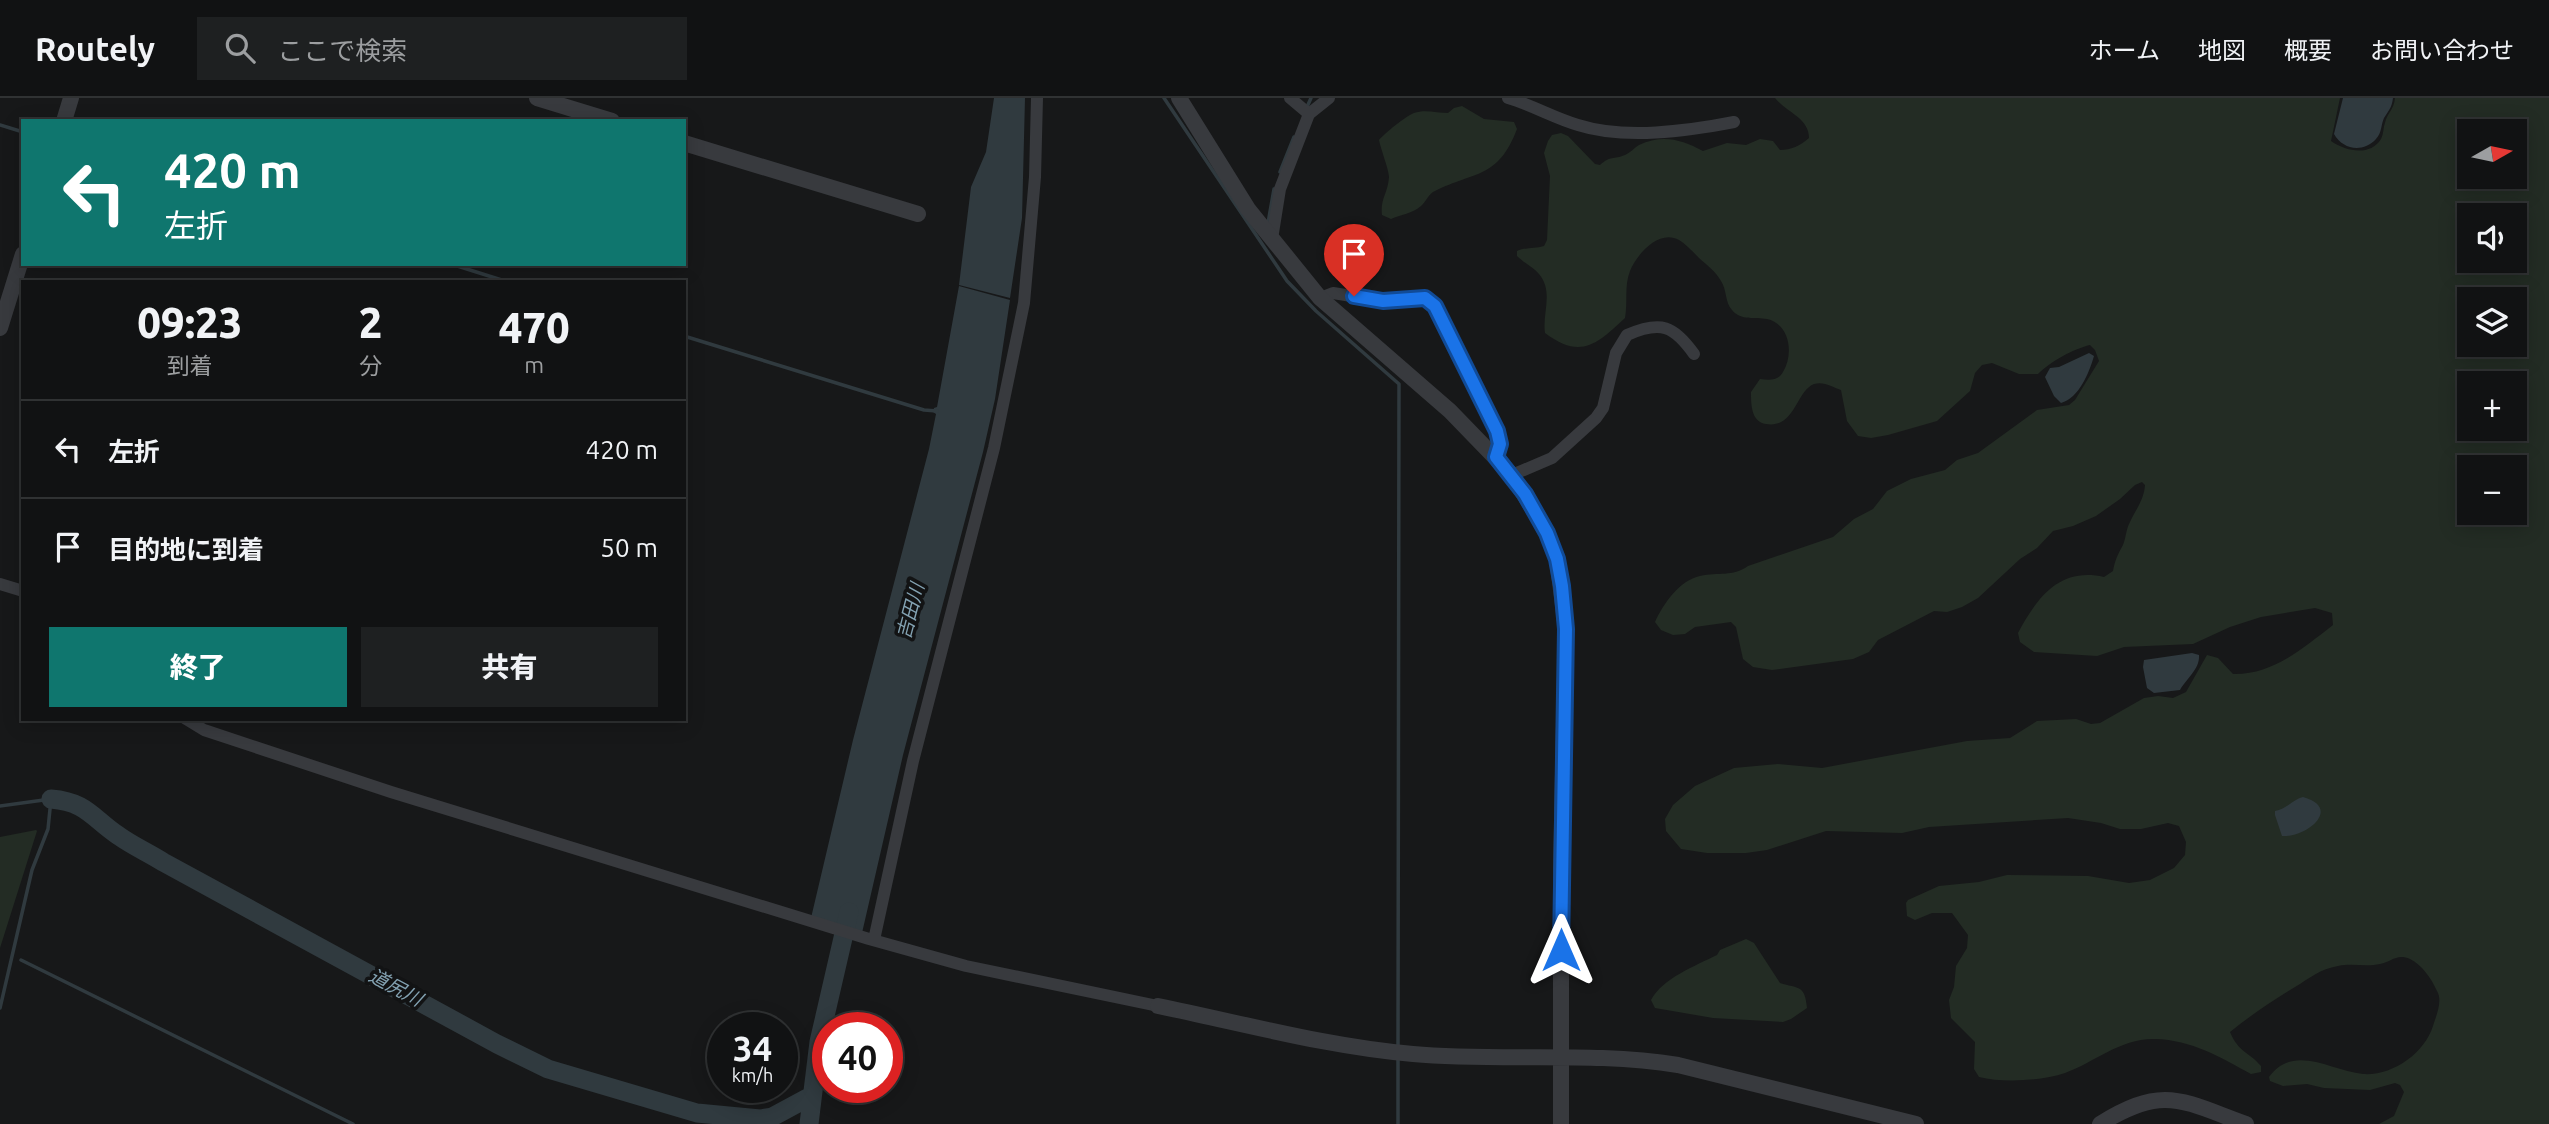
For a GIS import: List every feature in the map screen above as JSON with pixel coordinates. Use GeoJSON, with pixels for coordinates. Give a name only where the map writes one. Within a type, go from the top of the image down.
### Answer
{"type":"FeatureCollection","features":[{"type":"Feature","properties":{"kind":"street"},"geometry":{"type":"LineString","coordinates":[[65,119],[71,98]]}},
{"type":"Feature","properties":{"kind":"street"},"geometry":{"type":"LineString","coordinates":[[537,98],[605,119]]}},
{"type":"Feature","properties":{"kind":"street"},"geometry":{"type":"LineString","coordinates":[[872,939],[914,761],[994,448],[1024,303],[1035,177],[1037,98]]}},
{"type":"Feature","properties":{"kind":"street"},"geometry":{"type":"LineString","coordinates":[[1179,98],[1248,209],[1320,298],[1450,411],[1512,475],[1547,533],[1557,559],[1566,629],[1561,1124]]}},
{"type":"Feature","properties":{"kind":"street"},"geometry":{"type":"LineString","coordinates":[[1272,239],[1279,189],[1301,108],[1329,98]]}},
{"type":"Feature","properties":{"kind":"street"},"geometry":{"type":"LineString","coordinates":[[1508,98],[1580,126],[1601,130],[1674,132],[1734,122]]}},
{"type":"Feature","properties":{"kind":"street"},"geometry":{"type":"LineString","coordinates":[[686,144],[918,214]]}},
{"type":"Feature","properties":{"kind":"street"},"geometry":{"type":"LineString","coordinates":[[0,328],[21,260]]}},
{"type":"Feature","properties":{"kind":"street"},"geometry":{"type":"LineString","coordinates":[[1320,298],[1333,293],[1383,301],[1425,298],[1435,306],[1497,431],[1500,444],[1496,457]]}},
{"type":"Feature","properties":{"kind":"street"},"geometry":{"type":"LineString","coordinates":[[1512,475],[1552,458],[1596,418],[1603,408],[1616,353],[1627,335],[1647,329],[1671,329],[1681,336],[1695,354]]}},
{"type":"Feature","properties":{"kind":"street"},"geometry":{"type":"LineString","coordinates":[[0,584],[21,591]]}},
{"type":"Feature","properties":{"kind":"street"},"geometry":{"type":"LineString","coordinates":[[189,721],[204,730],[391,792],[967,966],[1375,1050],[1470,1058],[1616,1058],[1678,1065],[1916,1124]]}},
{"type":"Feature","properties":{"kind":"street"},"geometry":{"type":"LineString","coordinates":[[2100,1124],[2134,1105],[2162,1099],[2186,1101],[2246,1124]]}},
{"type":"Feature","properties":{"kind":"shaded area"},"geometry":{"type":"Polygon","coordinates":[[[1775,98],[2340,98],[2331,141],[2350,150],[2364,150],[2376,145],[2381,139],[2395,98],[2549,98],[2549,1124],[2379,1124],[2394,1116],[2404,1092],[2400,1085],[2395,1083],[2370,1090],[2324,1088],[2307,1084],[2283,1086],[2270,1081],[2269,1077],[2279,1067],[2290,1062],[2301,1060],[2351,1072],[2374,1074],[2396,1067],[2415,1054],[2429,1036],[2437,1013],[2439,995],[2422,968],[2410,959],[2401,957],[2380,964],[2343,965],[2320,972],[2230,1032],[2240,1048],[2261,1066],[2261,1072],[2251,1074],[2193,1046],[2155,1039],[2119,1046],[2055,1076],[2010,1080],[1979,1077],[1974,1069],[1975,1042],[1951,1018],[1949,1000],[1954,987],[1956,966],[1967,948],[1968,935],[1952,913],[1932,913],[1915,920],[1907,916],[1908,900],[1939,886],[1979,882],[2007,875],[2088,876],[2129,883],[2150,880],[2174,868],[2185,855],[2186,842],[2179,826],[2168,823],[2141,829],[2120,829],[2068,818],[1929,827],[1902,833],[1826,831],[1767,850],[1746,853],[1707,853],[1681,849],[1666,831],[1665,819],[1673,805],[1695,786],[1734,768],[1778,764],[1822,768],[1967,741],[2010,738],[2037,721],[2076,719],[2091,724],[2100,723],[2144,698],[2173,698],[2186,692],[2207,655],[2218,658],[2233,674],[2261,670],[2287,658],[2333,625],[2332,613],[2315,608],[2261,617],[2230,627],[2193,644],[2124,647],[2097,656],[2034,652],[2020,642],[2018,633],[2025,620],[2051,588],[2074,577],[2104,577],[2113,571],[2143,495],[2145,485],[2142,482],[2096,516],[2053,531],[1978,598],[1947,612],[1934,611],[1878,640],[1869,652],[1853,659],[1772,670],[1753,667],[1743,659],[1736,627],[1731,622],[1695,627],[1685,634],[1673,635],[1661,630],[1655,622],[1658,615],[1667,601],[1686,582],[1700,576],[1736,572],[1833,537],[1854,519],[1873,509],[1887,491],[1911,479],[1945,470],[1957,460],[1978,453],[2037,410],[2069,405],[2075,400],[2099,361],[2090,345],[2062,356],[2038,374],[2019,374],[1992,363],[1982,365],[1975,373],[1970,391],[1937,421],[1888,435],[1871,438],[1858,436],[1847,421],[1841,390],[1821,383],[1808,388],[1783,421],[1776,424],[1761,423],[1752,407],[1751,392],[1760,379],[1770,380],[1783,372],[1789,349],[1785,333],[1775,322],[1736,313],[1730,307],[1717,275],[1684,244],[1671,237],[1657,240],[1643,251],[1633,264],[1628,277],[1625,318],[1606,335],[1579,347],[1569,346],[1545,333],[1546,288],[1537,272],[1517,256],[1517,251],[1544,246],[1547,240],[1550,176],[1544,153],[1552,135],[1561,133],[1568,136],[1595,164],[1600,165],[1627,154],[1639,145],[1664,139],[1687,143],[1703,151],[1727,143],[1746,145],[1760,139],[1773,141],[1780,150],[1788,149],[1809,138],[1801,121],[1775,98]]]}},
{"type":"Feature","properties":{"kind":"shaded area"},"geometry":{"type":"Polygon","coordinates":[[[1462,106],[1484,119],[1514,122],[1517,129],[1502,157],[1484,171],[1433,192],[1414,210],[1391,219],[1382,215],[1389,177],[1379,140],[1414,113],[1448,113],[1462,106]]]}},
{"type":"Feature","properties":{"kind":"shaded area"},"geometry":{"type":"Polygon","coordinates":[[[37,831],[0,948],[0,837],[37,831]]]}},
{"type":"Feature","properties":{"kind":"shaded area"},"geometry":{"type":"Polygon","coordinates":[[[1746,939],[1754,943],[1780,983],[1802,991],[1807,1008],[1783,1022],[1713,1018],[1655,1008],[1651,1000],[1663,985],[1717,955],[1720,950],[1746,939]]]}},
{"type":"Feature","properties":{"kind":"water"},"geometry":{"type":"Polygon","coordinates":[[[994,98],[1025,98],[1022,218],[1010,298],[959,285],[971,187],[986,152],[994,98]]]}},
{"type":"Feature","properties":{"kind":"water"},"geometry":{"type":"Polygon","coordinates":[[[2343,98],[2393,98],[2379,134],[2371,143],[2354,148],[2343,144],[2334,134],[2343,98]]]}},
{"type":"Feature","properties":{"kind":"water"},"geometry":{"type":"Polygon","coordinates":[[[959,286],[1010,300],[995,399],[983,452],[903,755],[862,933],[811,918],[853,740],[929,449],[936,414],[933,412],[937,407],[959,286]]]}},
{"type":"Feature","properties":{"kind":"water"},"geometry":{"type":"Polygon","coordinates":[[[2089,353],[2094,356],[2082,384],[2073,396],[2061,403],[2054,396],[2045,377],[2050,368],[2059,367],[2089,353]]]}},
{"type":"Feature","properties":{"kind":"water"},"geometry":{"type":"Polygon","coordinates":[[[2192,653],[2199,655],[2199,660],[2180,690],[2154,693],[2147,688],[2144,660],[2192,653]]]}},
{"type":"Feature","properties":{"kind":"water"},"geometry":{"type":"Polygon","coordinates":[[[2303,797],[2315,802],[2320,808],[2320,815],[2310,827],[2301,832],[2282,836],[2275,811],[2303,797]]]}},
{"type":"Feature","properties":{"kind":"waterway"},"geometry":{"type":"LineString","coordinates":[[1164,98],[1287,281],[1316,311],[1399,384],[1398,1048]]}},
{"type":"Feature","properties":{"kind":"waterway"},"geometry":{"type":"LineString","coordinates":[[1307,107],[1311,98]]}},
{"type":"Feature","properties":{"kind":"waterway"},"geometry":{"type":"LineString","coordinates":[[0,125],[21,131]]}},
{"type":"Feature","properties":{"kind":"waterway"},"geometry":{"type":"LineString","coordinates":[[1280,172],[1294,137]]}},
{"type":"Feature","properties":{"kind":"waterway"},"geometry":{"type":"LineString","coordinates":[[1268,223],[1274,189]]}},
{"type":"Feature","properties":{"kind":"waterway"},"geometry":{"type":"LineString","coordinates":[[457,266],[502,280]]}},
{"type":"Feature","properties":{"kind":"waterway"},"geometry":{"type":"LineString","coordinates":[[686,337],[924,410],[937,411]]}},
{"type":"Feature","properties":{"kind":"waterway"},"geometry":{"type":"LineString","coordinates":[[0,806],[51,799],[48,829],[32,870],[0,1008]]}},
{"type":"Feature","properties":{"kind":"waterway","name":"道尻川"},"geometry":{"type":"LineString","coordinates":[[51,799],[81,807],[124,840],[163,862],[497,1044],[548,1069],[697,1113],[760,1119],[772,1117],[811,1096]]}},
{"type":"Feature","properties":{"kind":"waterway","name":"吉田川"},"geometry":{"type":"LineString","coordinates":[[809,1124],[819,1042],[849,912]]}},
{"type":"Feature","properties":{"kind":"waterway"},"geometry":{"type":"LineString","coordinates":[[21,960],[353,1124]]}},
{"type":"Feature","properties":{"kind":"waterway"},"geometry":{"type":"LineString","coordinates":[[1398,1056],[1398,1124]]}},
{"type":"Feature","properties":{"kind":"route"},"geometry":{"type":"LineString","coordinates":[[1354,296],[1383,301],[1425,298],[1435,306],[1497,431],[1500,444],[1496,457],[1525,494],[1547,533],[1557,559],[1566,629],[1561,950]]}}]}
